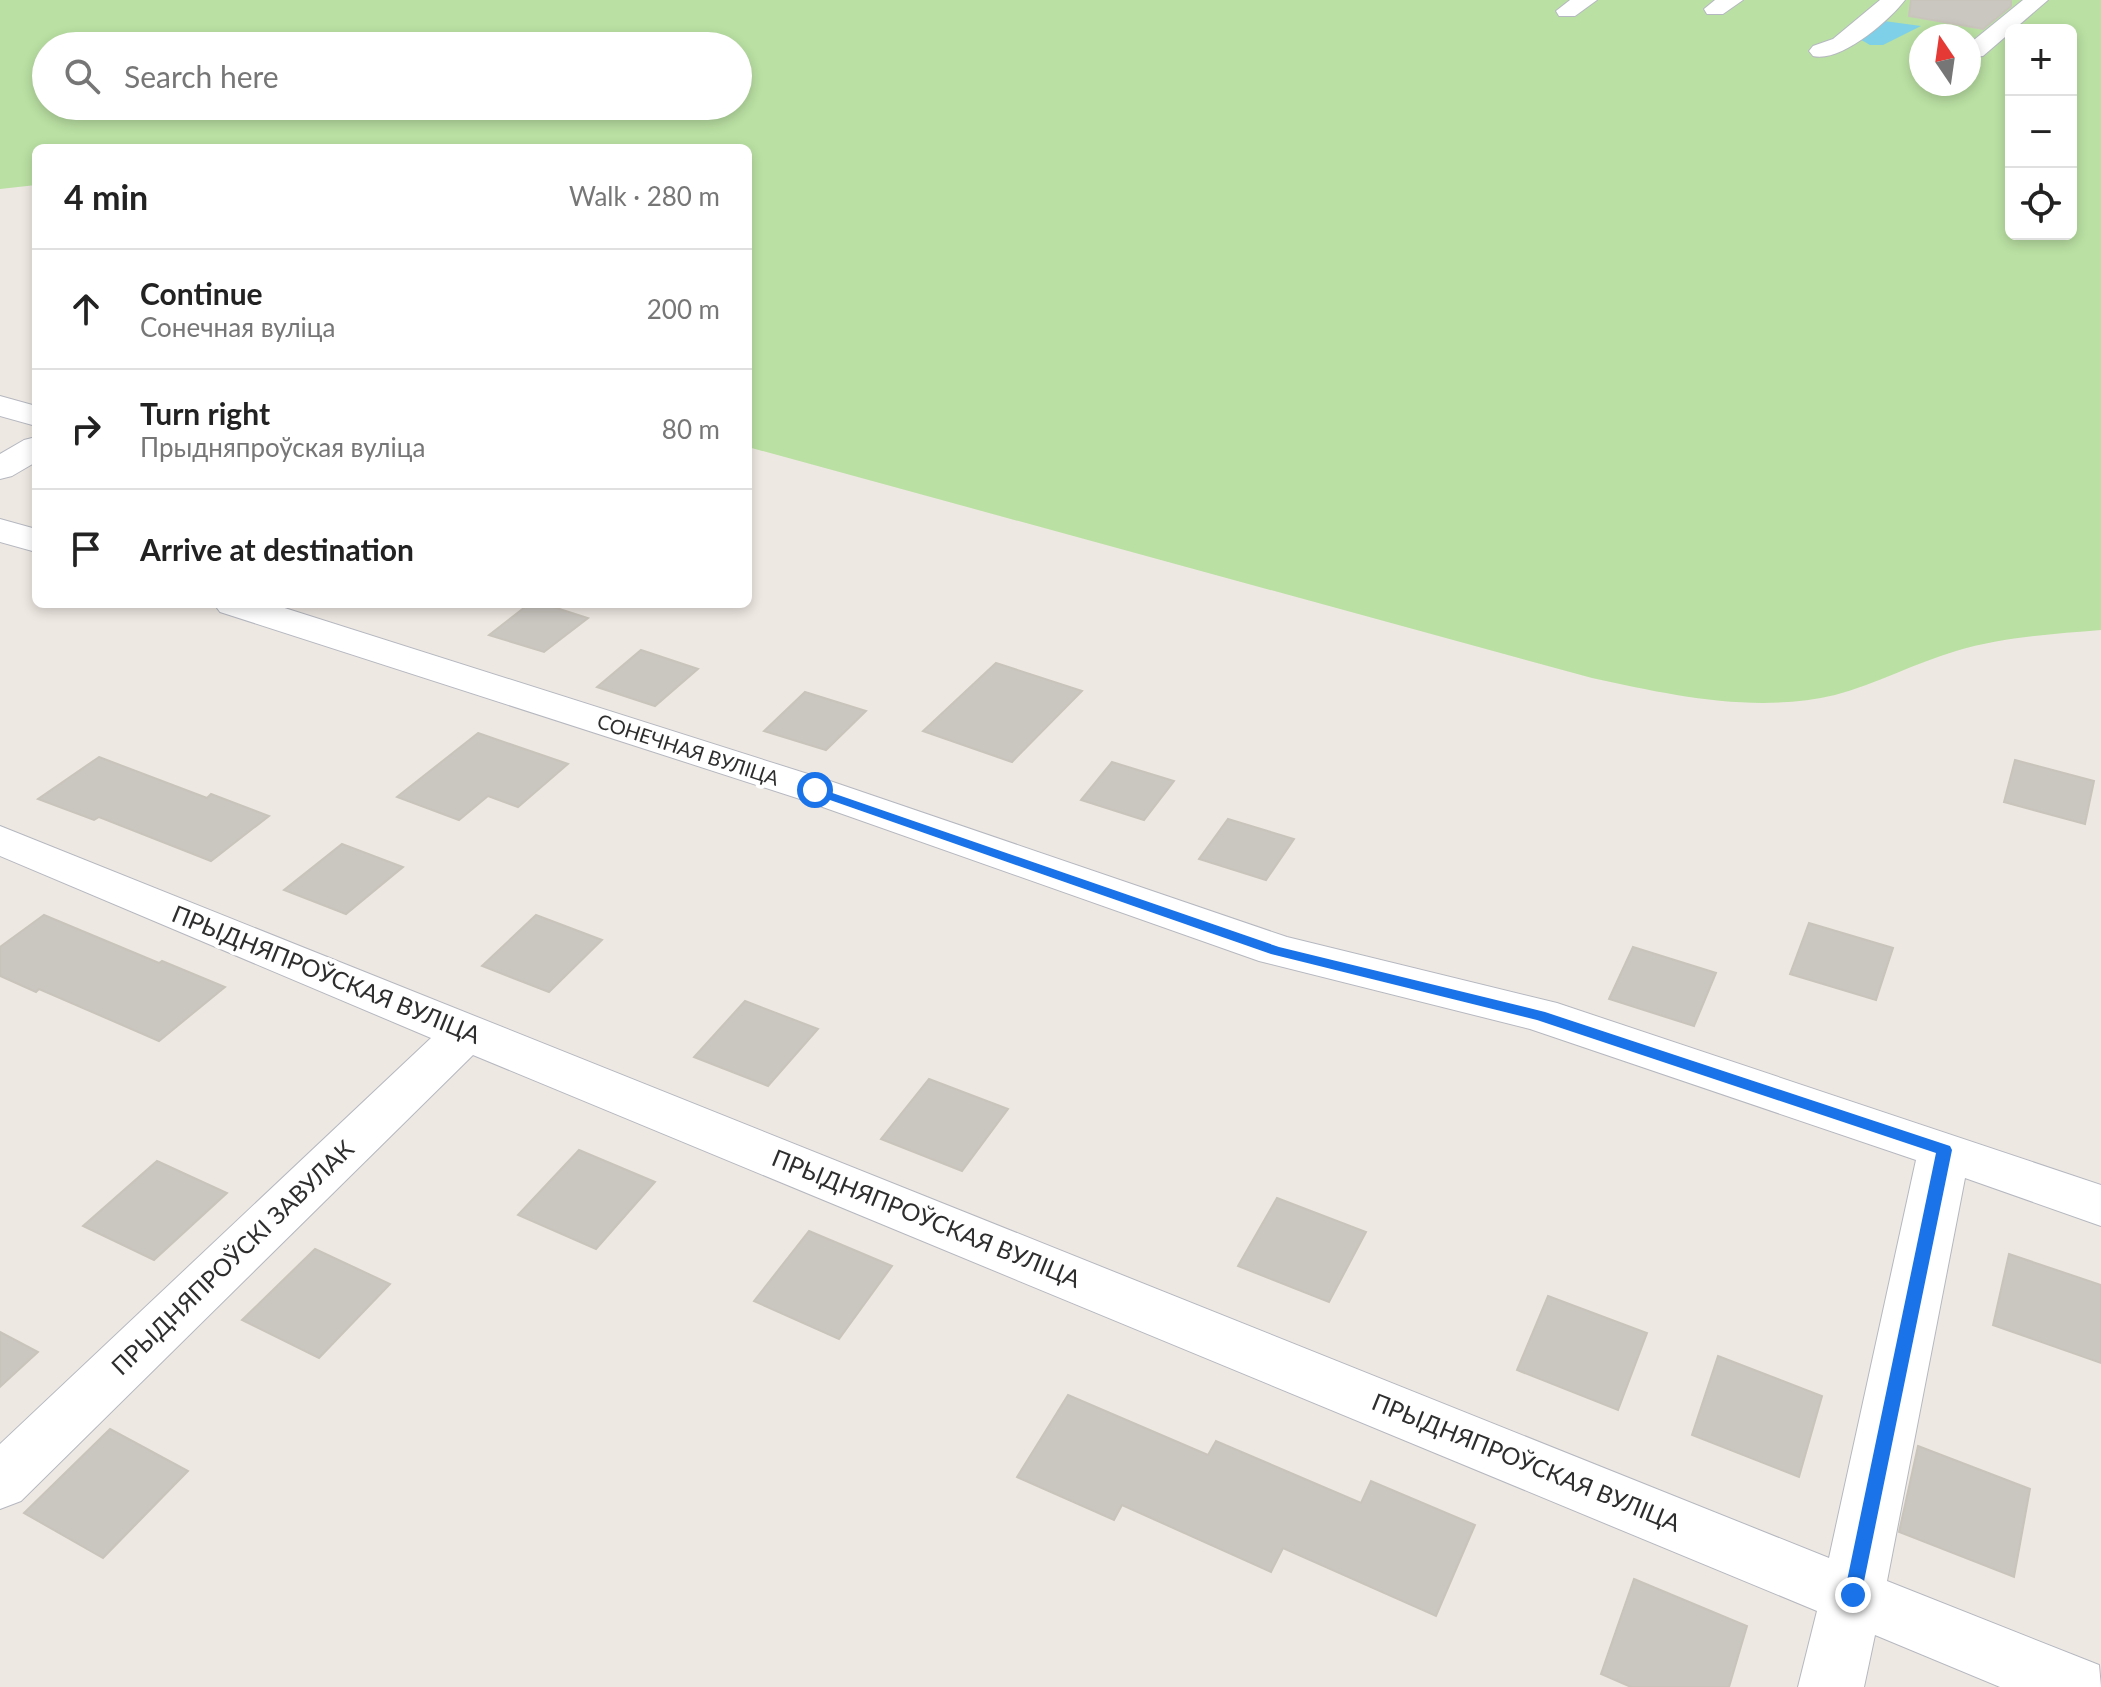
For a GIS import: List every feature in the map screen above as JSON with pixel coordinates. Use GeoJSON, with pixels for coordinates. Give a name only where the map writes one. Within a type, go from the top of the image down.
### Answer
{"type":"FeatureCollection","features":[{"type":"Feature","properties":{"kind":"street"},"geometry":{"type":"LineString","coordinates":[[1821,51],[1841,44],[1894,0]]}},
{"type":"Feature","properties":{"kind":"street"},"geometry":{"type":"LineString","coordinates":[[1981,46],[2037,0]]}},
{"type":"Feature","properties":{"kind":"street"},"geometry":{"type":"LineString","coordinates":[[0,406],[32,415]]}},
{"type":"Feature","properties":{"kind":"street"},"geometry":{"type":"LineString","coordinates":[[0,469],[32,449]]}},
{"type":"Feature","properties":{"kind":"street"},"geometry":{"type":"LineString","coordinates":[[0,530],[32,540]]}},
{"type":"Feature","properties":{"kind":"street","name":"СОНЕЧНАЯ ВУЛІЦА"},"geometry":{"type":"LineString","coordinates":[[246,608],[815,790],[1276,950],[1540,1015],[1944,1150],[2101,1206]]}},
{"type":"Feature","properties":{"kind":"street","name":"ПРЫДНЯПРОЎСКАЯ ВУЛІЦА"},"geometry":{"type":"LineString","coordinates":[[0,840],[466,1033],[2076,1687]]}},
{"type":"Feature","properties":{"kind":"street","name":"ПРЫДНЯПРОЎСКІ ЗАВУЛАК"},"geometry":{"type":"LineString","coordinates":[[0,1483],[466,1033]]}},
{"type":"Feature","properties":{"kind":"street"},"geometry":{"type":"LineString","coordinates":[[1831,1687],[1853,1595],[1944,1150]]}},
{"type":"Feature","properties":{"kind":"green space"},"geometry":{"type":"Polygon","coordinates":[[[0,0],[2101,0],[2101,630],[1974,646],[1835,695],[1805,700],[1743,702],[1682,696],[1592,678],[752,448],[752,144],[32,144],[32,185],[0,189],[0,0]]]}},
{"type":"Feature","properties":{"kind":"water"},"geometry":{"type":"Polygon","coordinates":[[[1884,21],[1909,24],[1909,32],[1883,45],[1870,45],[1858,38],[1884,21]]]}},
{"type":"Feature","properties":{"kind":"building"},"geometry":{"type":"Polygon","coordinates":[[[1911,0],[2011,0],[2011,6],[1983,29],[1981,24],[1955,24],[1909,16],[1911,0]]]}},
{"type":"Feature","properties":{"kind":"building"},"geometry":{"type":"Polygon","coordinates":[[[524,608],[557,608],[588,618],[544,652],[489,635],[524,608]]]}},
{"type":"Feature","properties":{"kind":"building"},"geometry":{"type":"Polygon","coordinates":[[[641,650],[698,669],[655,706],[597,687],[641,650]]]}},
{"type":"Feature","properties":{"kind":"building"},"geometry":{"type":"Polygon","coordinates":[[[996,663],[1082,691],[1012,762],[923,731],[996,663]]]}},
{"type":"Feature","properties":{"kind":"building"},"geometry":{"type":"Polygon","coordinates":[[[805,692],[866,711],[826,750],[764,731],[805,692]]]}},
{"type":"Feature","properties":{"kind":"building"},"geometry":{"type":"Polygon","coordinates":[[[478,733],[568,764],[518,807],[488,796],[459,820],[397,797],[478,733]]]}},
{"type":"Feature","properties":{"kind":"building"},"geometry":{"type":"Polygon","coordinates":[[[99,757],[207,798],[211,794],[269,816],[211,861],[99,817],[94,820],[38,799],[99,757]]]}},
{"type":"Feature","properties":{"kind":"building"},"geometry":{"type":"Polygon","coordinates":[[[2015,760],[2094,781],[2085,824],[2004,802],[2015,760]]]}},
{"type":"Feature","properties":{"kind":"building"},"geometry":{"type":"Polygon","coordinates":[[[1112,762],[1174,781],[1144,820],[1081,800],[1112,762]]]}},
{"type":"Feature","properties":{"kind":"building"},"geometry":{"type":"Polygon","coordinates":[[[1228,819],[1294,839],[1266,880],[1199,859],[1228,819]]]}},
{"type":"Feature","properties":{"kind":"building"},"geometry":{"type":"Polygon","coordinates":[[[342,844],[403,867],[346,914],[284,890],[342,844]]]}},
{"type":"Feature","properties":{"kind":"building"},"geometry":{"type":"Polygon","coordinates":[[[44,915],[225,987],[159,1041],[39,989],[36,992],[0,976],[0,947],[44,915]]]}},
{"type":"Feature","properties":{"kind":"building"},"geometry":{"type":"Polygon","coordinates":[[[536,915],[602,940],[549,992],[482,966],[536,915]]]}},
{"type":"Feature","properties":{"kind":"building"},"geometry":{"type":"Polygon","coordinates":[[[1809,923],[1893,948],[1876,1000],[1790,974],[1809,923]]]}},
{"type":"Feature","properties":{"kind":"building"},"geometry":{"type":"Polygon","coordinates":[[[1633,947],[1716,973],[1694,1026],[1609,999],[1633,947]]]}},
{"type":"Feature","properties":{"kind":"building"},"geometry":{"type":"Polygon","coordinates":[[[745,1001],[818,1029],[768,1086],[694,1057],[745,1001]]]}},
{"type":"Feature","properties":{"kind":"building"},"geometry":{"type":"Polygon","coordinates":[[[929,1079],[1008,1109],[962,1171],[881,1139],[929,1079]]]}},
{"type":"Feature","properties":{"kind":"building"},"geometry":{"type":"Polygon","coordinates":[[[579,1150],[655,1182],[596,1249],[518,1215],[579,1150]]]}},
{"type":"Feature","properties":{"kind":"building"},"geometry":{"type":"Polygon","coordinates":[[[157,1161],[227,1193],[154,1260],[83,1226],[157,1161]]]}},
{"type":"Feature","properties":{"kind":"building"},"geometry":{"type":"Polygon","coordinates":[[[1277,1198],[1366,1232],[1329,1302],[1238,1266],[1277,1198]]]}},
{"type":"Feature","properties":{"kind":"building"},"geometry":{"type":"Polygon","coordinates":[[[809,1231],[892,1266],[839,1339],[754,1301],[809,1231]]]}},
{"type":"Feature","properties":{"kind":"building"},"geometry":{"type":"Polygon","coordinates":[[[315,1249],[390,1284],[319,1358],[242,1320],[315,1249]]]}},
{"type":"Feature","properties":{"kind":"building"},"geometry":{"type":"Polygon","coordinates":[[[2009,1254],[2101,1285],[2101,1363],[1993,1325],[2009,1254]]]}},
{"type":"Feature","properties":{"kind":"building"},"geometry":{"type":"Polygon","coordinates":[[[1548,1296],[1647,1333],[1618,1410],[1517,1370],[1548,1296]]]}},
{"type":"Feature","properties":{"kind":"building"},"geometry":{"type":"Polygon","coordinates":[[[0,1332],[38,1352],[0,1387],[0,1332]]]}},
{"type":"Feature","properties":{"kind":"building"},"geometry":{"type":"Polygon","coordinates":[[[1718,1356],[1822,1396],[1799,1477],[1692,1435],[1718,1356]]]}},
{"type":"Feature","properties":{"kind":"building"},"geometry":{"type":"Polygon","coordinates":[[[1068,1395],[1208,1455],[1216,1441],[1361,1503],[1371,1481],[1475,1525],[1436,1616],[1283,1548],[1271,1572],[1122,1505],[1114,1520],[1017,1477],[1068,1395]]]}},
{"type":"Feature","properties":{"kind":"building"},"geometry":{"type":"Polygon","coordinates":[[[110,1429],[188,1471],[103,1558],[24,1513],[110,1429]]]}},
{"type":"Feature","properties":{"kind":"building"},"geometry":{"type":"Polygon","coordinates":[[[1918,1446],[2030,1489],[2014,1577],[1899,1532],[1918,1446]]]}},
{"type":"Feature","properties":{"kind":"building"},"geometry":{"type":"Polygon","coordinates":[[[1634,1579],[1747,1626],[1729,1687],[1631,1687],[1601,1674],[1634,1579]]]}},
{"type":"Feature","properties":{"kind":"route"},"geometry":{"type":"LineString","coordinates":[[815,790],[1276,950],[1476,1002],[1540,1015],[1944,1150],[1853,1595]]}}]}
